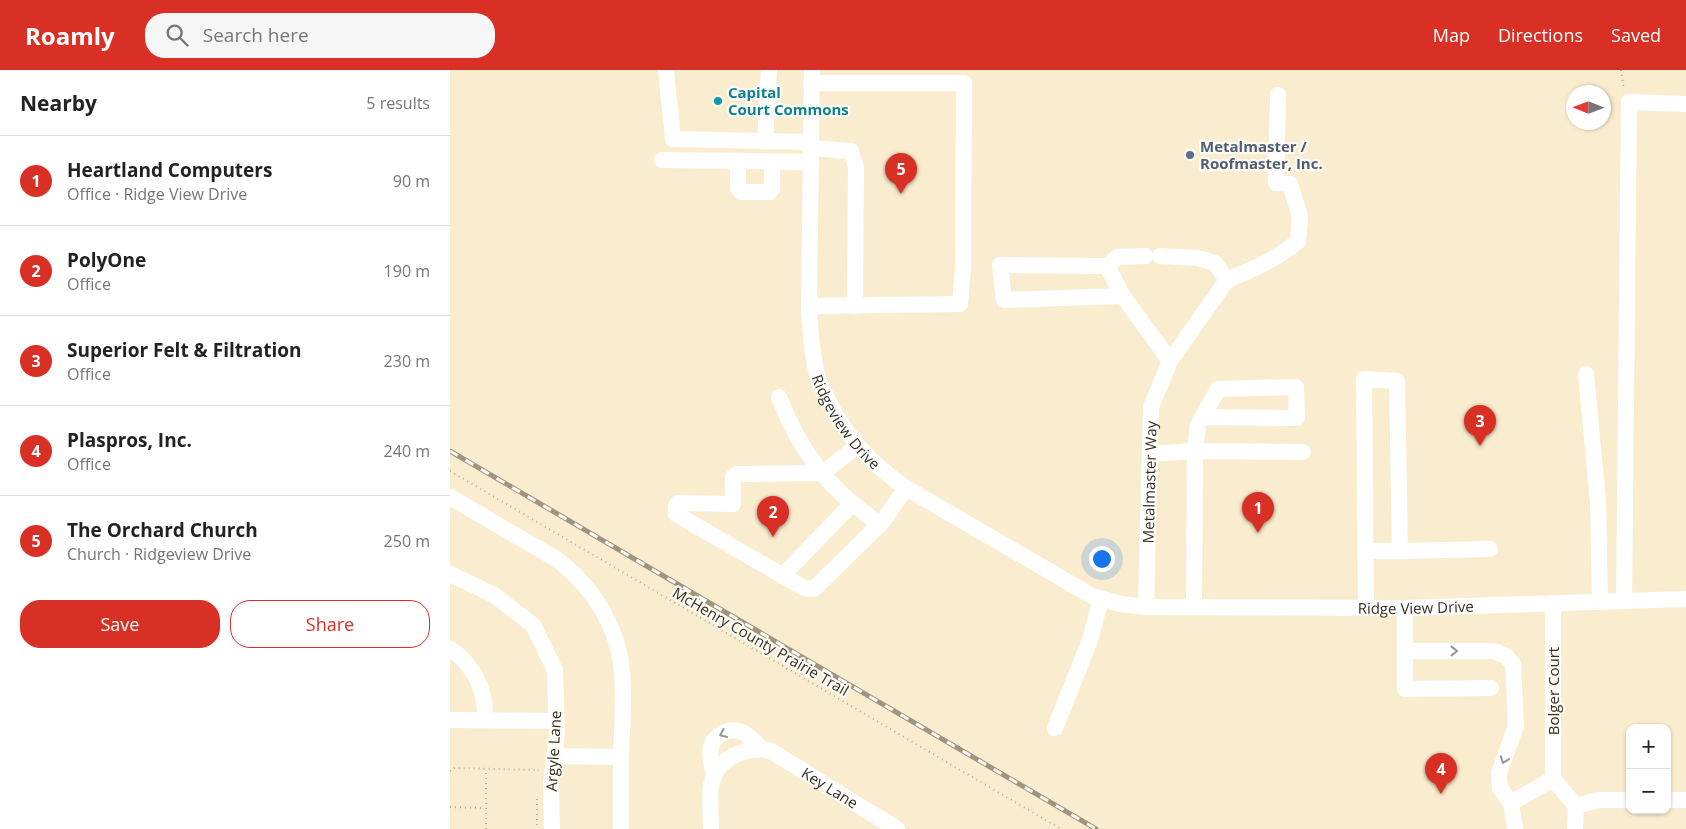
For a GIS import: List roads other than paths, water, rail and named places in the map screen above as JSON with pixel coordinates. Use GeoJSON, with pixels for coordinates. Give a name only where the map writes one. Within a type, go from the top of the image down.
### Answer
{"type":"FeatureCollection","features":[{"type":"Feature","properties":{"kind":"street"},"geometry":{"type":"LineString","coordinates":[[666,70],[673,139],[765,142],[811,151],[852,151],[856,168],[855,306]]}},
{"type":"Feature","properties":{"kind":"street"},"geometry":{"type":"LineString","coordinates":[[765,142],[769,70]]}},
{"type":"Feature","properties":{"kind":"street"},"geometry":{"type":"LineString","coordinates":[[809,306],[960,304],[963,268],[962,138],[964,83],[812,76]]}},
{"type":"Feature","properties":{"kind":"street","name":"Ridgeview Drive"},"geometry":{"type":"LineString","coordinates":[[812,76],[809,306],[811,341],[817,377],[835,415],[857,446],[886,475],[906,488],[1092,596],[1121,604],[1146,607]]}},
{"type":"Feature","properties":{"kind":"street"},"geometry":{"type":"LineString","coordinates":[[1124,296],[1004,300],[1000,265],[1107,266],[1117,257],[1198,258],[1215,263],[1227,280],[1256,267],[1290,248],[1298,241],[1300,216],[1290,184],[1276,183],[1278,95]]}},
{"type":"Feature","properties":{"kind":"street"},"geometry":{"type":"LineString","coordinates":[[1624,601],[1629,102],[1686,104]]}},
{"type":"Feature","properties":{"kind":"street"},"geometry":{"type":"LineString","coordinates":[[662,160],[772,161],[811,151]]}},
{"type":"Feature","properties":{"kind":"street"},"geometry":{"type":"LineString","coordinates":[[738,161],[738,188],[741,192],[769,192],[772,189],[772,161]]}},
{"type":"Feature","properties":{"kind":"street"},"geometry":{"type":"LineString","coordinates":[[1107,266],[1124,296],[1170,362]]}},
{"type":"Feature","properties":{"kind":"street","name":"Metalmaster Way"},"geometry":{"type":"LineString","coordinates":[[1146,607],[1151,407],[1170,362],[1227,280]]}},
{"type":"Feature","properties":{"kind":"street"},"geometry":{"type":"LineString","coordinates":[[1586,374],[1598,501],[1600,602]]}},
{"type":"Feature","properties":{"kind":"street"},"geometry":{"type":"LineString","coordinates":[[1366,608],[1364,379],[1397,381],[1400,551]]}},
{"type":"Feature","properties":{"kind":"street"},"geometry":{"type":"LineString","coordinates":[[1194,606],[1195,452],[1198,425],[1202,417],[1218,389],[1296,387],[1297,418],[1202,417]]}},
{"type":"Feature","properties":{"kind":"street"},"geometry":{"type":"LineString","coordinates":[[779,397],[795,433],[824,474],[843,496],[880,524]]}},
{"type":"Feature","properties":{"kind":"street"},"geometry":{"type":"LineString","coordinates":[[857,446],[824,474],[737,474],[733,477],[733,504],[678,503],[676,514],[804,588],[814,589],[880,524],[906,488]]}},
{"type":"Feature","properties":{"kind":"street"},"geometry":{"type":"LineString","coordinates":[[1150,454],[1303,452]]}},
{"type":"Feature","properties":{"kind":"street"},"geometry":{"type":"LineString","coordinates":[[450,497],[563,563],[598,602],[617,644],[621,661],[621,829]]}},
{"type":"Feature","properties":{"kind":"street"},"geometry":{"type":"LineString","coordinates":[[783,576],[853,503]]}},
{"type":"Feature","properties":{"kind":"street"},"geometry":{"type":"LineString","coordinates":[[1366,551],[1490,549]]}},
{"type":"Feature","properties":{"kind":"street","name":"Argyle Lane"},"geometry":{"type":"LineString","coordinates":[[450,574],[494,595],[532,625],[555,670],[557,734],[551,783],[552,829]]}},
{"type":"Feature","properties":{"kind":"street"},"geometry":{"type":"LineString","coordinates":[[1055,728],[1090,640],[1101,599]]}},
{"type":"Feature","properties":{"kind":"street","name":"Ridge View Drive"},"geometry":{"type":"LineString","coordinates":[[1146,607],[1405,608],[1686,599]]}},
{"type":"Feature","properties":{"kind":"street","name":"Bolger Court"},"geometry":{"type":"LineString","coordinates":[[1553,603],[1553,779]]}},
{"type":"Feature","properties":{"kind":"street"},"geometry":{"type":"LineString","coordinates":[[1405,608],[1405,689],[1491,688]]}},
{"type":"Feature","properties":{"kind":"street"},"geometry":{"type":"LineString","coordinates":[[450,649],[465,661],[479,683],[484,701],[485,720]]}},
{"type":"Feature","properties":{"kind":"street"},"geometry":{"type":"LineString","coordinates":[[1406,651],[1494,651],[1506,656],[1513,664],[1516,726],[1499,773],[1500,788],[1512,803],[1515,829]]}},
{"type":"Feature","properties":{"kind":"street"},"geometry":{"type":"LineString","coordinates":[[450,720],[556,720]]}},
{"type":"Feature","properties":{"kind":"street","name":"Key Lane"},"geometry":{"type":"LineString","coordinates":[[711,829],[710,786],[714,773],[709,752],[714,738],[728,731],[742,732],[762,749],[771,752],[897,829]]}},
{"type":"Feature","properties":{"kind":"street"},"geometry":{"type":"LineString","coordinates":[[714,773],[725,761],[738,754],[762,749]]}},
{"type":"Feature","properties":{"kind":"street"},"geometry":{"type":"LineString","coordinates":[[554,756],[621,757]]}},
{"type":"Feature","properties":{"kind":"street"},"geometry":{"type":"LineString","coordinates":[[1512,803],[1553,779],[1576,806],[1575,829]]}},
{"type":"Feature","properties":{"kind":"street"},"geometry":{"type":"LineString","coordinates":[[1576,806],[1598,800],[1626,800]]}},
{"type":"Feature","properties":{"kind":"street"},"geometry":{"type":"LineString","coordinates":[[1671,800],[1686,800]]}},
{"type":"Feature","properties":{"kind":"railway"},"geometry":{"type":"LineString","coordinates":[[450,451],[1096,829]]}},
{"type":"Feature","properties":{"kind":"place","name":"Capital Court Commons"},"geometry":{"type":"Point","coordinates":[718,101]}},
{"type":"Feature","properties":{"kind":"place","name":"Metalmaster / Roofmaster, Inc."},"geometry":{"type":"Point","coordinates":[1190,155]}},
{"type":"Feature","properties":{"kind":"place","name":"The Orchard Church"},"geometry":{"type":"Point","coordinates":[901,194]}},
{"type":"Feature","properties":{"kind":"place","name":"Superior Felt & Filtration"},"geometry":{"type":"Point","coordinates":[1480,446]}},
{"type":"Feature","properties":{"kind":"place","name":"Heartland Computers"},"geometry":{"type":"Point","coordinates":[1258,533]}},
{"type":"Feature","properties":{"kind":"place","name":"PolyOne"},"geometry":{"type":"Point","coordinates":[773,537]}},
{"type":"Feature","properties":{"kind":"place","name":"Plaspros, Inc."},"geometry":{"type":"Point","coordinates":[1441,794]}}]}
